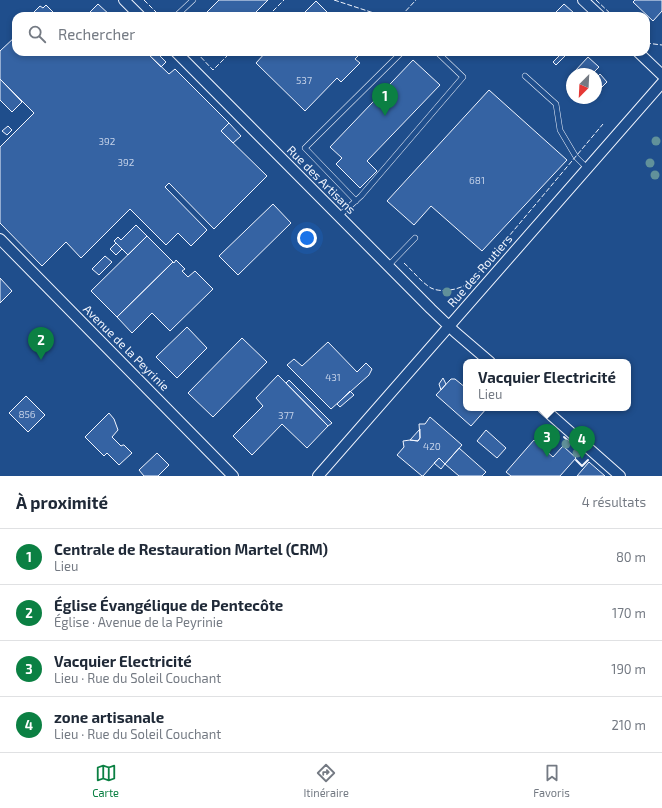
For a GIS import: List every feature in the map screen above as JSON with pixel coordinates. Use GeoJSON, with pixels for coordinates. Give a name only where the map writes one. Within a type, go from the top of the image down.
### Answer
{"type":"FeatureCollection","features":[{"type":"Feature","properties":{"kind":"street"},"geometry":{"type":"LineString","coordinates":[[124,0],[136,12]]}},
{"type":"Feature","properties":{"kind":"street"},"geometry":{"type":"LineString","coordinates":[[582,0],[596,12]]}},
{"type":"Feature","properties":{"kind":"street","name":"Rue des Artisans"},"geometry":{"type":"LineString","coordinates":[[180,56],[388,266],[449,326],[487,359]]}},
{"type":"Feature","properties":{"kind":"street"},"geometry":{"type":"LineString","coordinates":[[642,56],[662,74]]}},
{"type":"Feature","properties":{"kind":"street","name":"Rue des Routiers"},"geometry":{"type":"LineString","coordinates":[[318,476],[662,83]]}},
{"type":"Feature","properties":{"kind":"street","name":"Avenue de la Peyrinie"},"geometry":{"type":"LineString","coordinates":[[0,239],[233,476]]}},
{"type":"Feature","properties":{"kind":"street"},"geometry":{"type":"LineString","coordinates":[[546,411],[620,476]]}},
{"type":"Feature","properties":{"kind":"lane"},"geometry":{"type":"LineString","coordinates":[[180,12],[192,0]]}},
{"type":"Feature","properties":{"kind":"lane"},"geometry":{"type":"LineString","coordinates":[[356,201],[305,148],[398,56]]}},
{"type":"Feature","properties":{"kind":"lane"},"geometry":{"type":"LineString","coordinates":[[339,216],[361,196],[463,77],[441,56]]}},
{"type":"Feature","properties":{"kind":"lane"},"geometry":{"type":"LineString","coordinates":[[525,76],[556,104],[560,130],[576,157],[587,168]]}},
{"type":"Feature","properties":{"kind":"lane"},"geometry":{"type":"LineString","coordinates":[[388,266],[415,238]]}},
{"type":"Feature","properties":{"kind":"building"},"geometry":{"type":"Polygon","coordinates":[[[219,0],[268,0],[256,12],[207,12],[219,0]]]}},
{"type":"Feature","properties":{"kind":"building"},"geometry":{"type":"Polygon","coordinates":[[[635,0],[662,0],[662,11],[653,21],[650,18],[650,12],[644,12],[633,2],[635,0]]]}},
{"type":"Feature","properties":{"kind":"building"},"geometry":{"type":"Polygon","coordinates":[[[316,1],[327,12],[305,12],[316,1]]]}},
{"type":"Feature","properties":{"kind":"building"},"geometry":{"type":"Polygon","coordinates":[[[98,4],[107,12],[90,12],[98,4]]]}},
{"type":"Feature","properties":{"kind":"building"},"geometry":{"type":"Polygon","coordinates":[[[564,4],[573,12],[556,12],[564,4]]]}},
{"type":"Feature","properties":{"kind":"building"},"geometry":{"type":"Polygon","coordinates":[[[46,5],[53,12],[34,12],[40,6],[43,8],[46,5]]]}},
{"type":"Feature","properties":{"kind":"building"},"geometry":{"type":"Polygon","coordinates":[[[12,40],[12,56],[150,56],[169,74],[175,69],[229,123],[221,131],[267,176],[214,229],[169,183],[165,187],[207,230],[191,246],[178,233],[166,245],[130,209],[81,258],[66,242],[42,266],[0,223],[0,147],[34,113],[0,79],[0,51],[12,40]]]}},
{"type":"Feature","properties":{"kind":"building"},"geometry":{"type":"Polygon","coordinates":[[[150,56],[160,56],[166,62],[161,67],[150,56]]]}},
{"type":"Feature","properties":{"kind":"building"},"geometry":{"type":"Polygon","coordinates":[[[262,56],[358,56],[355,59],[360,63],[341,82],[337,78],[305,111],[256,63],[262,56]]]}},
{"type":"Feature","properties":{"kind":"building"},"geometry":{"type":"Polygon","coordinates":[[[559,56],[565,56],[556,65],[553,62],[559,56]]]}},
{"type":"Feature","properties":{"kind":"building"},"geometry":{"type":"Polygon","coordinates":[[[588,57],[599,67],[598,68],[578,68],[588,57]]]}},
{"type":"Feature","properties":{"kind":"building"},"geometry":{"type":"Polygon","coordinates":[[[413,60],[440,85],[367,161],[377,171],[360,188],[336,164],[342,158],[330,147],[413,60]]]}},
{"type":"Feature","properties":{"kind":"building"},"geometry":{"type":"Polygon","coordinates":[[[602,76],[607,82],[602,87],[602,76]]]}},
{"type":"Feature","properties":{"kind":"building"},"geometry":{"type":"Polygon","coordinates":[[[0,79],[22,102],[12,112],[0,100],[0,79]]]}},
{"type":"Feature","properties":{"kind":"building"},"geometry":{"type":"Polygon","coordinates":[[[489,90],[567,160],[482,251],[431,206],[414,225],[387,201],[489,90]]]}},
{"type":"Feature","properties":{"kind":"building"},"geometry":{"type":"Polygon","coordinates":[[[229,123],[241,136],[233,143],[221,131],[229,123]]]}},
{"type":"Feature","properties":{"kind":"building"},"geometry":{"type":"Polygon","coordinates":[[[8,126],[12,130],[7,135],[2,131],[8,126]]]}},
{"type":"Feature","properties":{"kind":"building"},"geometry":{"type":"Polygon","coordinates":[[[273,204],[291,223],[238,275],[219,256],[273,204]]]}},
{"type":"Feature","properties":{"kind":"building"},"geometry":{"type":"Polygon","coordinates":[[[136,225],[147,236],[128,255],[114,241],[118,237],[121,240],[136,225]]]}},
{"type":"Feature","properties":{"kind":"building"},"geometry":{"type":"Polygon","coordinates":[[[147,236],[173,262],[117,317],[91,291],[147,236]]]}},
{"type":"Feature","properties":{"kind":"building"},"geometry":{"type":"Polygon","coordinates":[[[116,243],[122,249],[116,255],[110,249],[116,243]]]}},
{"type":"Feature","properties":{"kind":"building"},"geometry":{"type":"Polygon","coordinates":[[[105,256],[112,262],[99,275],[92,269],[105,256]]]}},
{"type":"Feature","properties":{"kind":"building"},"geometry":{"type":"Polygon","coordinates":[[[176,260],[185,269],[182,271],[188,277],[195,271],[213,289],[170,331],[152,313],[132,333],[117,317],[176,260]]]}},
{"type":"Feature","properties":{"kind":"building"},"geometry":{"type":"Polygon","coordinates":[[[0,278],[12,291],[0,303],[0,278]]]}},
{"type":"Feature","properties":{"kind":"building"},"geometry":{"type":"Polygon","coordinates":[[[187,327],[207,348],[177,378],[156,357],[187,327]]]}},
{"type":"Feature","properties":{"kind":"building"},"geometry":{"type":"Polygon","coordinates":[[[242,338],[267,362],[213,417],[188,393],[242,338]]]}},
{"type":"Feature","properties":{"kind":"building"},"geometry":{"type":"Polygon","coordinates":[[[328,342],[357,372],[366,363],[372,369],[369,375],[331,409],[287,365],[294,359],[302,366],[328,342]]]}},
{"type":"Feature","properties":{"kind":"building"},"geometry":{"type":"Polygon","coordinates":[[[278,375],[328,426],[307,448],[282,424],[252,455],[233,436],[263,406],[256,398],[278,375]]]}},
{"type":"Feature","properties":{"kind":"building"},"geometry":{"type":"Polygon","coordinates":[[[443,378],[446,384],[441,390],[439,384],[443,378]]]}},
{"type":"Feature","properties":{"kind":"building"},"geometry":{"type":"Polygon","coordinates":[[[451,379],[455,379],[463,386],[463,411],[484,411],[471,426],[436,395],[451,379]]]}},
{"type":"Feature","properties":{"kind":"building"},"geometry":{"type":"Polygon","coordinates":[[[289,380],[332,423],[328,426],[286,383],[289,380]]]}},
{"type":"Feature","properties":{"kind":"building"},"geometry":{"type":"Polygon","coordinates":[[[350,391],[354,395],[340,407],[337,404],[350,391]]]}},
{"type":"Feature","properties":{"kind":"building"},"geometry":{"type":"Polygon","coordinates":[[[26,396],[45,415],[28,432],[9,413],[26,396]]]}},
{"type":"Feature","properties":{"kind":"building"},"geometry":{"type":"Polygon","coordinates":[[[109,413],[114,419],[118,430],[112,437],[121,446],[124,445],[132,453],[119,465],[107,453],[104,456],[85,437],[109,413]]]}},
{"type":"Feature","properties":{"kind":"building"},"geometry":{"type":"Polygon","coordinates":[[[430,417],[462,445],[445,464],[439,458],[422,476],[397,455],[404,447],[403,441],[418,441],[420,438],[419,424],[425,424],[430,417]]]}},
{"type":"Feature","properties":{"kind":"building"},"geometry":{"type":"Polygon","coordinates":[[[420,429],[420,438],[418,441],[410,440],[420,429]]]}},
{"type":"Feature","properties":{"kind":"building"},"geometry":{"type":"Polygon","coordinates":[[[486,430],[506,448],[497,458],[477,441],[486,430]]]}},
{"type":"Feature","properties":{"kind":"building"},"geometry":{"type":"Polygon","coordinates":[[[534,440],[553,457],[563,446],[576,458],[560,476],[511,476],[506,472],[534,440]]]}},
{"type":"Feature","properties":{"kind":"building"},"geometry":{"type":"Polygon","coordinates":[[[459,448],[486,472],[482,476],[459,476],[445,464],[459,448]]]}},
{"type":"Feature","properties":{"kind":"building"},"geometry":{"type":"Polygon","coordinates":[[[157,453],[169,465],[158,476],[144,476],[139,470],[157,453]]]}},
{"type":"Feature","properties":{"kind":"building"},"geometry":{"type":"Polygon","coordinates":[[[439,458],[445,464],[441,469],[434,463],[439,458]]]}},
{"type":"Feature","properties":{"kind":"building"},"geometry":{"type":"Polygon","coordinates":[[[589,462],[605,476],[577,476],[589,462]]]}},
{"type":"Feature","properties":{"kind":"fence"},"geometry":{"type":"LineString","coordinates":[[144,0],[156,12]]}},
{"type":"Feature","properties":{"kind":"fence"},"geometry":{"type":"LineString","coordinates":[[272,12],[284,0]]}},
{"type":"Feature","properties":{"kind":"fence"},"geometry":{"type":"LineString","coordinates":[[334,0],[371,12]]}},
{"type":"Feature","properties":{"kind":"fence"},"geometry":{"type":"LineString","coordinates":[[405,12],[416,0]]}},
{"type":"Feature","properties":{"kind":"fence"},"geometry":{"type":"LineString","coordinates":[[596,0],[609,12]]}},
{"type":"Feature","properties":{"kind":"fence"},"geometry":{"type":"LineString","coordinates":[[650,44],[662,45]]}},
{"type":"Feature","properties":{"kind":"fence"},"geometry":{"type":"LineString","coordinates":[[200,56],[213,70],[227,56]]}},
{"type":"Feature","properties":{"kind":"fence"},"geometry":{"type":"LineString","coordinates":[[404,263],[424,283],[435,290],[449,290],[459,288],[467,284],[476,276],[603,124]]}},
{"type":"Feature","properties":{"kind":"wall"},"geometry":{"type":"LineString","coordinates":[[564,437],[581,452]]}},
{"type":"Feature","properties":{"kind":"wall"},"geometry":{"type":"LineString","coordinates":[[576,460],[582,466],[588,460]]}},
{"type":"Feature","properties":{"kind":"place","name":"Centrale de Restauration Martel (CRM)"},"geometry":{"type":"Point","coordinates":[385,116]}},
{"type":"Feature","properties":{"kind":"place","name":"Église Évangélique de Pentecôte"},"geometry":{"type":"Point","coordinates":[41,360]}},
{"type":"Feature","properties":{"kind":"place","name":"Vacquier Electricité"},"geometry":{"type":"Point","coordinates":[547,457]}},
{"type":"Feature","properties":{"kind":"place","name":"zone artisanale"},"geometry":{"type":"Point","coordinates":[582,459]}}]}
